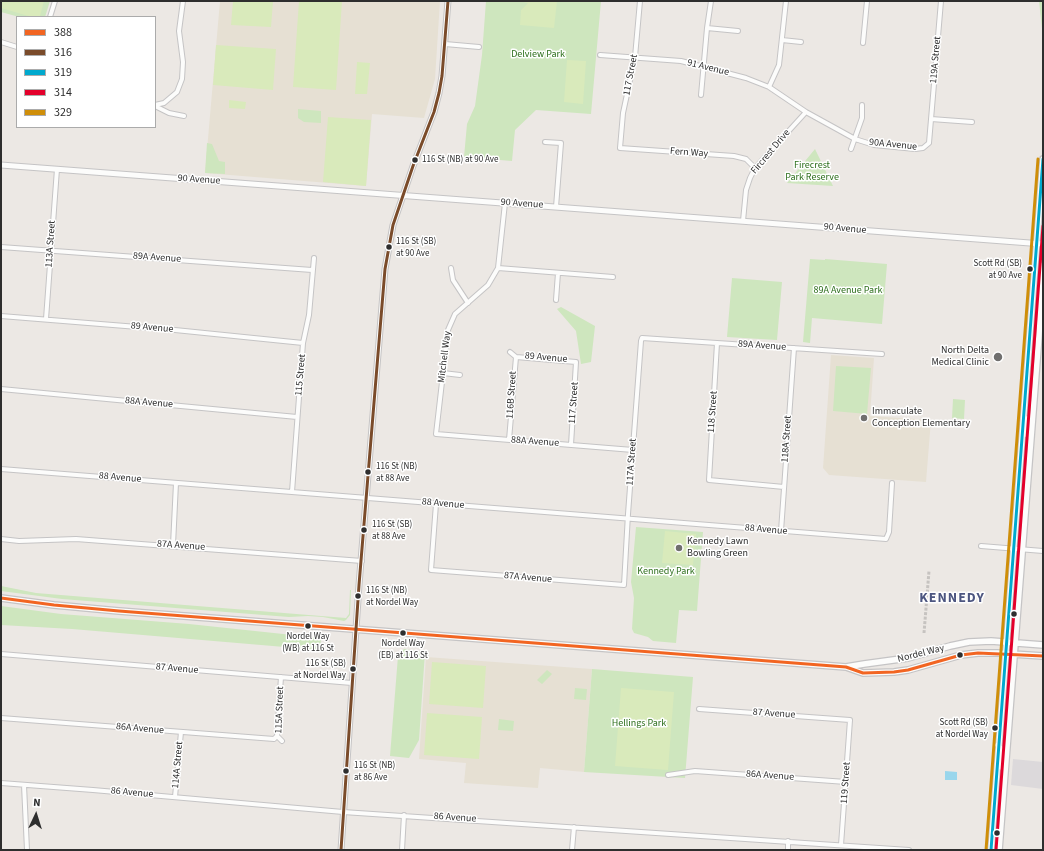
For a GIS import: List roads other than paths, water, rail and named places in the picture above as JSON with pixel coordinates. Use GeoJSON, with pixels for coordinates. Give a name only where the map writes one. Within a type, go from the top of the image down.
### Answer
{"type":"FeatureCollection","features":[{"type":"Feature","properties":{"kind":"main road"},"geometry":{"type":"LineString","coordinates":[[990,850],[1043,159]]}},
{"type":"Feature","properties":{"kind":"main road"},"geometry":{"type":"LineString","coordinates":[[999,850],[1043,265]]}},
{"type":"Feature","properties":{"kind":"main road"},"geometry":{"type":"LineString","coordinates":[[1025,391],[1028,402],[1026,434],[1031,437]]}},
{"type":"Feature","properties":{"kind":"main road","name":"Nordel Way"},"geometry":{"type":"LineString","coordinates":[[1,598],[69,606],[356,630],[846,668],[863,673],[894,672],[919,667],[961,655],[978,653],[1005,653],[1043,656]]}},
{"type":"Feature","properties":{"kind":"main road","name":"Nordel Way"},"geometry":{"type":"LineString","coordinates":[[846,668],[916,657],[950,646],[969,642],[984,641],[1043,645]]}},
{"type":"Feature","properties":{"kind":"main road"},"geometry":{"type":"LineString","coordinates":[[998,744],[1002,751],[1002,767],[1005,771]]}},
{"type":"Feature","properties":{"kind":"street"},"geometry":{"type":"LineString","coordinates":[[50,16],[55,1]]}},
{"type":"Feature","properties":{"kind":"street"},"geometry":{"type":"LineString","coordinates":[[156,105],[164,103],[177,92],[182,79],[179,31],[183,1]]}},
{"type":"Feature","properties":{"kind":"street"},"geometry":{"type":"LineString","coordinates":[[340,850],[366,498],[385,269],[393,225],[402,195],[434,112],[442,76],[448,1]]}},
{"type":"Feature","properties":{"kind":"street","name":"117 Street"},"geometry":{"type":"LineString","coordinates":[[620,148],[623,113],[635,57],[640,1]]}},
{"type":"Feature","properties":{"kind":"street"},"geometry":{"type":"LineString","coordinates":[[701,94],[711,1]]}},
{"type":"Feature","properties":{"kind":"street"},"geometry":{"type":"LineString","coordinates":[[769,87],[779,65],[786,1]]}},
{"type":"Feature","properties":{"kind":"street"},"geometry":{"type":"LineString","coordinates":[[864,43],[867,1]]}},
{"type":"Feature","properties":{"kind":"street","name":"119A Street"},"geometry":{"type":"LineString","coordinates":[[929,142],[941,1]]}},
{"type":"Feature","properties":{"kind":"street"},"geometry":{"type":"LineString","coordinates":[[707,28],[738,31]]}},
{"type":"Feature","properties":{"kind":"street"},"geometry":{"type":"LineString","coordinates":[[782,40],[801,42]]}},
{"type":"Feature","properties":{"kind":"street"},"geometry":{"type":"LineString","coordinates":[[1,42],[16,47]]}},
{"type":"Feature","properties":{"kind":"street"},"geometry":{"type":"LineString","coordinates":[[445,44],[479,47]]}},
{"type":"Feature","properties":{"kind":"street","name":"91 Avenue"},"geometry":{"type":"LineString","coordinates":[[600,55],[680,61],[703,66],[746,78],[769,87],[806,112]]}},
{"type":"Feature","properties":{"kind":"street"},"geometry":{"type":"LineString","coordinates":[[855,139],[862,118],[862,104]]}},
{"type":"Feature","properties":{"kind":"street"},"geometry":{"type":"LineString","coordinates":[[156,106],[169,114],[184,116]]}},
{"type":"Feature","properties":{"kind":"street","name":"90A Avenue"},"geometry":{"type":"LineString","coordinates":[[806,112],[855,139],[874,145],[915,149],[923,148],[929,142]]}},
{"type":"Feature","properties":{"kind":"street","name":"Fircrest Drive"},"geometry":{"type":"LineString","coordinates":[[743,220],[746,190],[755,168],[806,112]]}},
{"type":"Feature","properties":{"kind":"street"},"geometry":{"type":"LineString","coordinates":[[931,119],[972,122]]}},
{"type":"Feature","properties":{"kind":"street","name":"90A Avenue"},"geometry":{"type":"LineString","coordinates":[[850,150],[855,139]]}},
{"type":"Feature","properties":{"kind":"street"},"geometry":{"type":"LineString","coordinates":[[544,142],[561,143],[556,207]]}},
{"type":"Feature","properties":{"kind":"street","name":"Fern Way"},"geometry":{"type":"LineString","coordinates":[[620,148],[734,156],[746,159],[755,168]]}},
{"type":"Feature","properties":{"kind":"street","name":"90 Avenue"},"geometry":{"type":"LineString","coordinates":[[1,165],[743,220],[1043,244]]}},
{"type":"Feature","properties":{"kind":"street","name":"113A Street"},"geometry":{"type":"LineString","coordinates":[[46,319],[57,169]]}},
{"type":"Feature","properties":{"kind":"street","name":"Mitchell Way"},"geometry":{"type":"LineString","coordinates":[[436,434],[446,339],[450,325],[455,314],[488,285],[498,268],[505,203]]}},
{"type":"Feature","properties":{"kind":"street","name":"89A Avenue"},"geometry":{"type":"LineString","coordinates":[[1,247],[312,270]]}},
{"type":"Feature","properties":{"kind":"street","name":"115 Street"},"geometry":{"type":"LineString","coordinates":[[292,492],[303,343],[309,316],[314,258]]}},
{"type":"Feature","properties":{"kind":"street"},"geometry":{"type":"LineString","coordinates":[[451,268],[453,280],[468,303]]}},
{"type":"Feature","properties":{"kind":"street"},"geometry":{"type":"LineString","coordinates":[[498,268],[613,277]]}},
{"type":"Feature","properties":{"kind":"street"},"geometry":{"type":"LineString","coordinates":[[556,300],[558,273]]}},
{"type":"Feature","properties":{"kind":"street","name":"89 Avenue"},"geometry":{"type":"LineString","coordinates":[[1,316],[303,343]]}},
{"type":"Feature","properties":{"kind":"street","name":"89A Avenue"},"geometry":{"type":"LineString","coordinates":[[642,338],[882,354]]}},
{"type":"Feature","properties":{"kind":"street","name":"117A Street"},"geometry":{"type":"LineString","coordinates":[[624,585],[642,338]]}},
{"type":"Feature","properties":{"kind":"street","name":"118 Street"},"geometry":{"type":"LineString","coordinates":[[718,343],[709,480],[784,486]]}},
{"type":"Feature","properties":{"kind":"street","name":"118A Street"},"geometry":{"type":"LineString","coordinates":[[780,531],[794,348]]}},
{"type":"Feature","properties":{"kind":"street","name":"116B Street"},"geometry":{"type":"LineString","coordinates":[[509,440],[516,356],[510,352]]}},
{"type":"Feature","properties":{"kind":"street","name":"89 Avenue"},"geometry":{"type":"LineString","coordinates":[[516,356],[576,362]]}},
{"type":"Feature","properties":{"kind":"street","name":"117 Street"},"geometry":{"type":"LineString","coordinates":[[571,445],[576,362]]}},
{"type":"Feature","properties":{"kind":"street"},"geometry":{"type":"LineString","coordinates":[[443,373],[460,375]]}},
{"type":"Feature","properties":{"kind":"street","name":"88A Avenue"},"geometry":{"type":"LineString","coordinates":[[1,389],[297,417]]}},
{"type":"Feature","properties":{"kind":"street","name":"88A Avenue"},"geometry":{"type":"LineString","coordinates":[[436,434],[633,450]]}},
{"type":"Feature","properties":{"kind":"street","name":"88 Avenue"},"geometry":{"type":"LineString","coordinates":[[1,469],[886,539],[889,532],[892,483]]}},
{"type":"Feature","properties":{"kind":"street"},"geometry":{"type":"LineString","coordinates":[[173,545],[176,483]]}},
{"type":"Feature","properties":{"kind":"street","name":"87A Avenue"},"geometry":{"type":"LineString","coordinates":[[436,504],[431,570],[624,585]]}},
{"type":"Feature","properties":{"kind":"street","name":"87A Avenue"},"geometry":{"type":"LineString","coordinates":[[1,539],[19,541],[76,539],[173,545],[362,561]]}},
{"type":"Feature","properties":{"kind":"street"},"geometry":{"type":"LineString","coordinates":[[980,546],[1043,552]]}},
{"type":"Feature","properties":{"kind":"street","name":"87 Avenue"},"geometry":{"type":"LineString","coordinates":[[1,654],[352,683]]}},
{"type":"Feature","properties":{"kind":"street","name":"115A Street"},"geometry":{"type":"LineString","coordinates":[[281,677],[277,736],[282,741]]}},
{"type":"Feature","properties":{"kind":"street","name":"87 Avenue"},"geometry":{"type":"LineString","coordinates":[[699,709],[850,720]]}},
{"type":"Feature","properties":{"kind":"street","name":"86A Avenue"},"geometry":{"type":"LineString","coordinates":[[1,718],[274,739],[277,736]]}},
{"type":"Feature","properties":{"kind":"street","name":"119 Street"},"geometry":{"type":"LineString","coordinates":[[841,845],[850,720]]}},
{"type":"Feature","properties":{"kind":"street","name":"114A Street"},"geometry":{"type":"LineString","coordinates":[[174,797],[181,732]]}},
{"type":"Feature","properties":{"kind":"street","name":"86A Avenue"},"geometry":{"type":"LineString","coordinates":[[668,775],[695,771],[846,782]]}},
{"type":"Feature","properties":{"kind":"street","name":"86 Avenue"},"geometry":{"type":"LineString","coordinates":[[1,783],[343,812],[909,850]]}},
{"type":"Feature","properties":{"kind":"street"},"geometry":{"type":"LineString","coordinates":[[24,785],[27,850]]}},
{"type":"Feature","properties":{"kind":"street"},"geometry":{"type":"LineString","coordinates":[[402,850],[404,815]]}},
{"type":"Feature","properties":{"kind":"street"},"geometry":{"type":"LineString","coordinates":[[572,850],[574,827]]}},
{"type":"Feature","properties":{"kind":"street"},"geometry":{"type":"LineString","coordinates":[[788,841],[788,850]]}},
{"type":"Feature","properties":{"kind":"water"},"geometry":{"type":"Polygon","coordinates":[[[945,771],[957,772],[957,780],[945,780],[945,771]]]}},
{"type":"Feature","properties":{"kind":"tunnel"},"geometry":{"type":"LineString","coordinates":[[924,633],[929,571]]}},
{"type":"Feature","properties":{"kind":"place","name":"116 St (NB) at 90 Ave"},"geometry":{"type":"Point","coordinates":[415,160]}},
{"type":"Feature","properties":{"kind":"place","name":"116 St (SB) at 90 Ave"},"geometry":{"type":"Point","coordinates":[389,247]}},
{"type":"Feature","properties":{"kind":"place","name":"Scott Rd (SB) at 90 Ave"},"geometry":{"type":"Point","coordinates":[1030,269]}},
{"type":"Feature","properties":{"kind":"place","name":"North Delta Medical Clinic"},"geometry":{"type":"Point","coordinates":[998,357]}},
{"type":"Feature","properties":{"kind":"place","name":"Immaculate Conception Elementary"},"geometry":{"type":"Point","coordinates":[864,418]}},
{"type":"Feature","properties":{"kind":"place","name":"116 St (NB) at 88 Ave"},"geometry":{"type":"Point","coordinates":[368,472]}},
{"type":"Feature","properties":{"kind":"place","name":"116 St (SB) at 88 Ave"},"geometry":{"type":"Point","coordinates":[364,530]}},
{"type":"Feature","properties":{"kind":"place","name":"Kennedy Lawn Bowling Green"},"geometry":{"type":"Point","coordinates":[679,548]}},
{"type":"Feature","properties":{"kind":"place","name":"116 St (NB) at Nordel Way"},"geometry":{"type":"Point","coordinates":[358,596]}},
{"type":"Feature","properties":{"kind":"place","name":"Nordel Way (WB) at 116 St"},"geometry":{"type":"Point","coordinates":[308,626]}},
{"type":"Feature","properties":{"kind":"place","name":"Nordel Way (EB) at 116 St"},"geometry":{"type":"Point","coordinates":[403,633]}},
{"type":"Feature","properties":{"kind":"place","name":"116 St (SB) at Nordel Way"},"geometry":{"type":"Point","coordinates":[353,669]}},
{"type":"Feature","properties":{"kind":"place","name":"Scott Rd (SB) at Nordel Way"},"geometry":{"type":"Point","coordinates":[995,728]}},
{"type":"Feature","properties":{"kind":"place","name":"116 St (NB) at 86 Ave"},"geometry":{"type":"Point","coordinates":[346,771]}},
{"type":"Feature","properties":{"kind":"district","name":"KENNEDY"},"geometry":{"type":"Point","coordinates":[952,599]}},
{"type":"Feature","properties":{"kind":"park label","name":"Delview Park"},"geometry":{"type":"Point","coordinates":[538,55]}},
{"type":"Feature","properties":{"kind":"park label","name":"Firecrest Park Reserve"},"geometry":{"type":"Point","coordinates":[812,172]}},
{"type":"Feature","properties":{"kind":"park label","name":"89A Avenue Park"},"geometry":{"type":"Point","coordinates":[848,291]}},
{"type":"Feature","properties":{"kind":"park label","name":"Kennedy Park"},"geometry":{"type":"Point","coordinates":[666,572]}},
{"type":"Feature","properties":{"kind":"park label","name":"Hellings Park"},"geometry":{"type":"Point","coordinates":[639,724]}}]}
